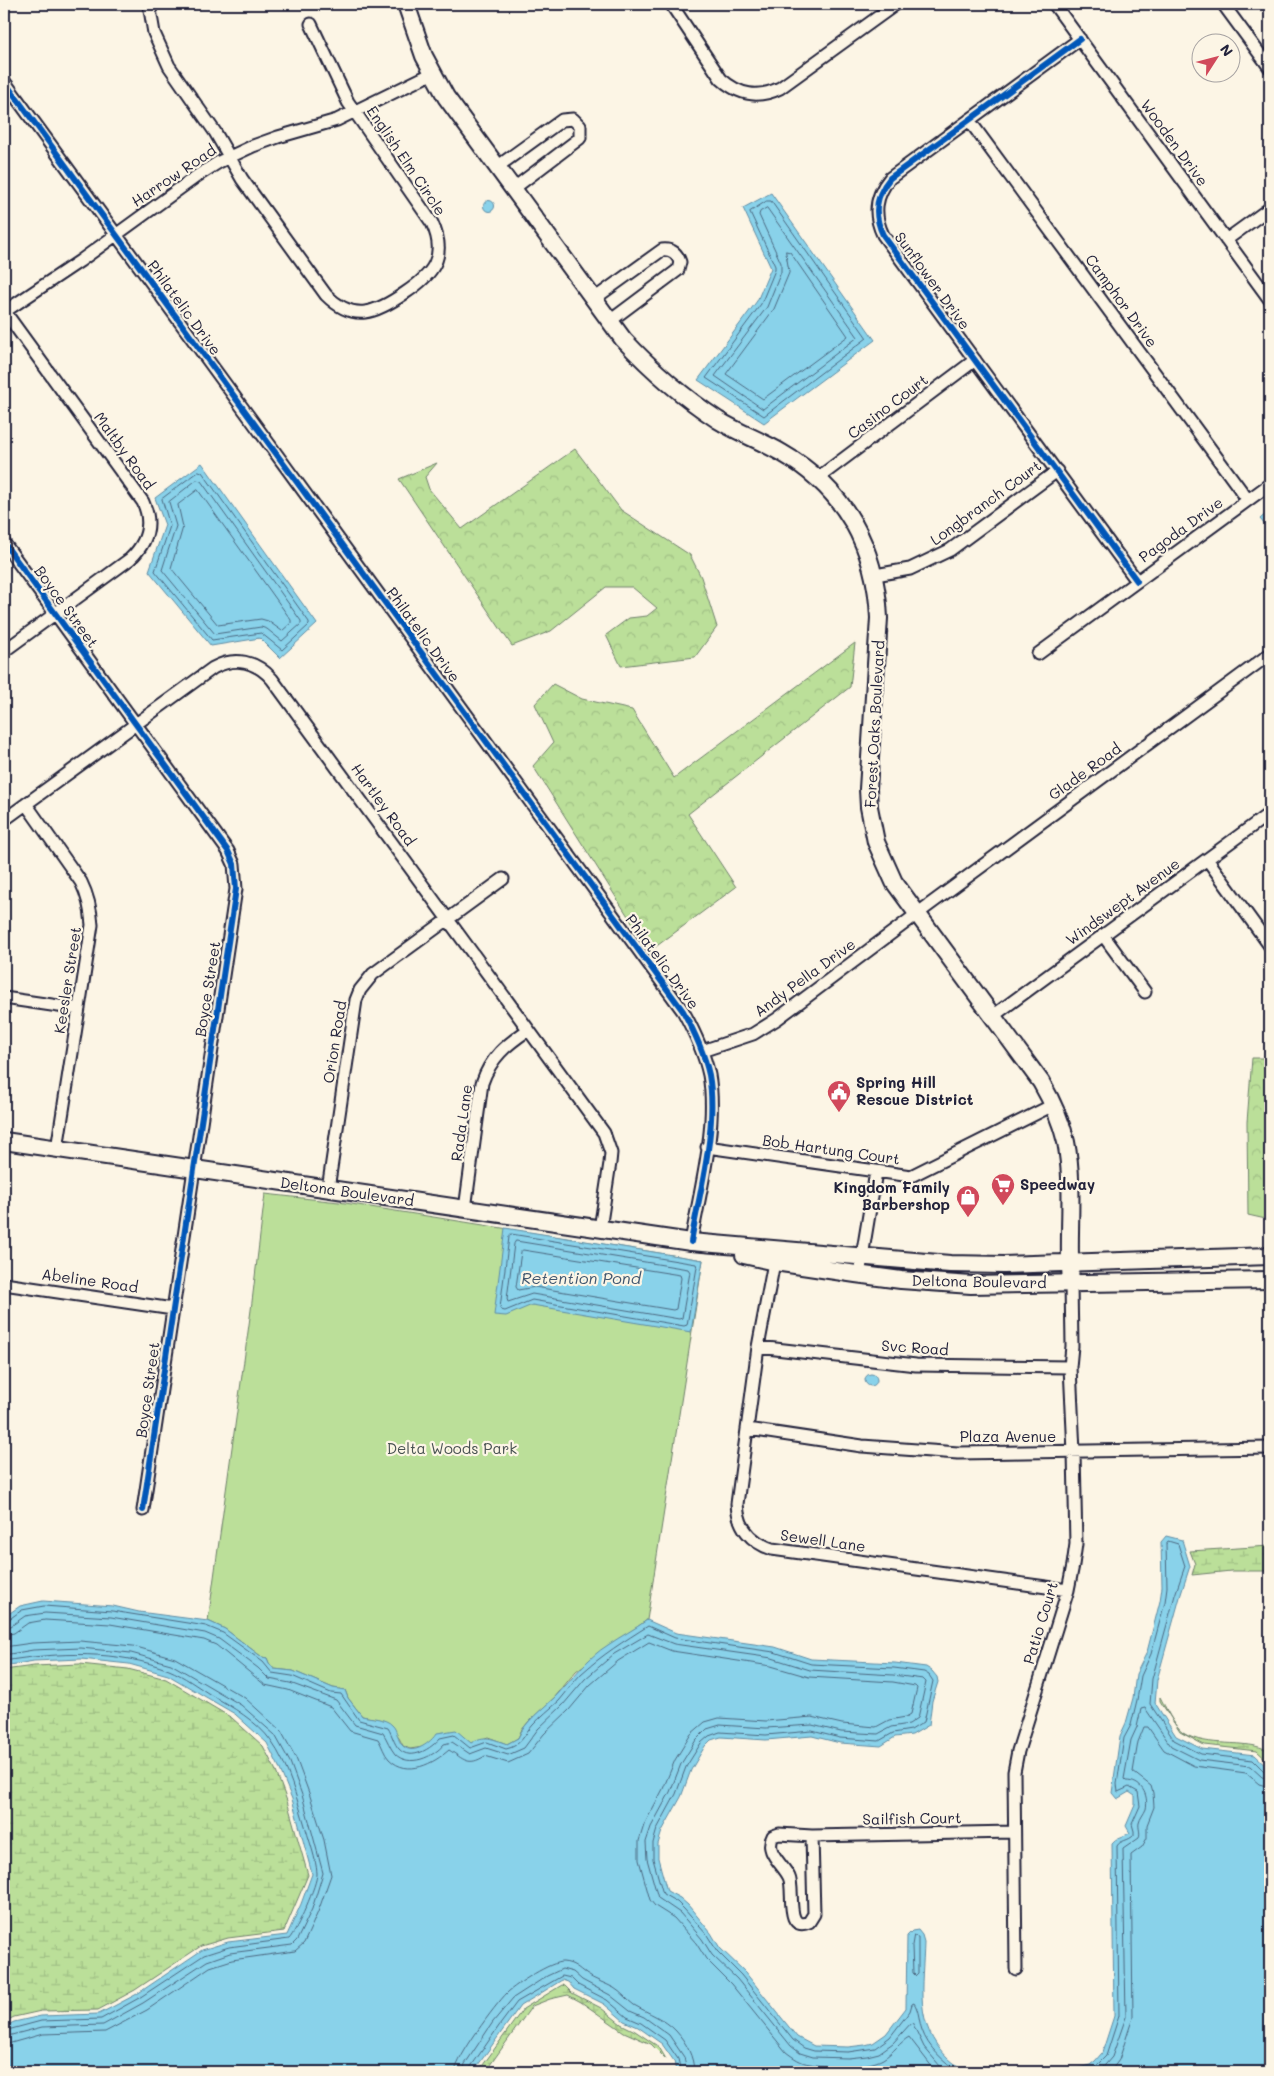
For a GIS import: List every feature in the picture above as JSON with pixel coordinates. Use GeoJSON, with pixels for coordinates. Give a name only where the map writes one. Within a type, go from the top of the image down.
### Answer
{"type":"FeatureCollection","features":[{"type":"Feature","properties":{"kind":"main road","name":"Forest Oaks Boulevard"},"geometry":{"type":"LineString","coordinates":[[406,4],[413,28],[433,73],[446,96],[610,321],[645,362],[692,402],[732,428],[781,452],[818,478],[839,502],[856,527],[866,548],[875,575],[879,618],[869,780],[869,807],[876,842],[894,882],[1041,1082],[1053,1105],[1064,1134],[1069,1163],[1071,1283]]}},
{"type":"Feature","properties":{"kind":"main road","name":"Deltona Boulevard"},"geometry":{"type":"LineString","coordinates":[[4,1141],[776,1255],[859,1275],[900,1280],[971,1285],[1270,1280]]}},
{"type":"Feature","properties":{"kind":"main road","name":"Deltona Boulevard"},"geometry":{"type":"LineString","coordinates":[[776,1255],[861,1256],[950,1264],[1070,1263],[1270,1256]]}},
{"type":"Feature","properties":{"kind":"street"},"geometry":{"type":"LineString","coordinates":[[149,4],[154,33],[160,49],[169,66],[215,132],[229,157]]}},
{"type":"Feature","properties":{"kind":"street"},"geometry":{"type":"LineString","coordinates":[[671,4],[721,79],[730,87],[741,92],[760,95],[780,88],[896,4]]}},
{"type":"Feature","properties":{"kind":"street","name":"Wooden Drive"},"geometry":{"type":"LineString","coordinates":[[1054,4],[1270,300]]}},
{"type":"Feature","properties":{"kind":"street"},"geometry":{"type":"LineString","coordinates":[[1223,4],[1270,68]]}},
{"type":"Feature","properties":{"kind":"street","name":"English Elm Circle"},"geometry":{"type":"LineString","coordinates":[[229,157],[242,179],[326,296],[342,308],[354,312],[374,311],[383,308],[427,277],[437,259],[438,238],[432,223],[354,112],[311,24]]}},
{"type":"Feature","properties":{"kind":"street","name":"Sunflower Drive"},"geometry":{"type":"LineString","coordinates":[[1080,39],[890,178],[879,194],[876,215],[883,235],[1138,581]]}},
{"type":"Feature","properties":{"kind":"street","name":"Harrow Road"},"geometry":{"type":"LineString","coordinates":[[4,312],[197,176],[229,157],[278,137],[337,120],[433,73]]}},
{"type":"Feature","properties":{"kind":"street","name":"Philatelic Drive"},"geometry":{"type":"LineString","coordinates":[[4,80],[115,235],[683,1011],[702,1051],[711,1096],[711,1119],[691,1242]]}},
{"type":"Feature","properties":{"kind":"street"},"geometry":{"type":"LineString","coordinates":[[497,167],[562,120],[573,119],[580,126],[580,138],[513,189]]}},
{"type":"Feature","properties":{"kind":"street","name":"Camphor Drive"},"geometry":{"type":"LineString","coordinates":[[969,120],[1248,500]]}},
{"type":"Feature","properties":{"kind":"street"},"geometry":{"type":"LineString","coordinates":[[1226,240],[1270,208]]}},
{"type":"Feature","properties":{"kind":"street"},"geometry":{"type":"LineString","coordinates":[[594,299],[662,250],[672,251],[678,257],[680,262],[678,270],[610,321]]}},
{"type":"Feature","properties":{"kind":"street","name":"Maltby Road"},"geometry":{"type":"LineString","coordinates":[[4,312],[142,502],[148,516],[147,535],[138,551],[4,651]]}},
{"type":"Feature","properties":{"kind":"street","name":"Casino Court"},"geometry":{"type":"LineString","coordinates":[[818,478],[975,360]]}},
{"type":"Feature","properties":{"kind":"street","name":"Longbranch Court"},"geometry":{"type":"LineString","coordinates":[[875,575],[910,569],[950,550],[1057,471]]}},
{"type":"Feature","properties":{"kind":"street","name":"Pagoda Drive"},"geometry":{"type":"LineString","coordinates":[[1038,654],[1270,484]]}},
{"type":"Feature","properties":{"kind":"street","name":"Boyce Street"},"geometry":{"type":"LineString","coordinates":[[4,543],[228,851],[236,876],[235,898],[143,1510]]}},
{"type":"Feature","properties":{"kind":"street","name":"Glade Road"},"geometry":{"type":"LineString","coordinates":[[917,913],[1270,654]]}},
{"type":"Feature","properties":{"kind":"street","name":"Hartley Road"},"geometry":{"type":"LineString","coordinates":[[4,820],[220,664],[238,661],[258,666],[272,679],[604,1133],[608,1142],[610,1163],[600,1229]]}},
{"type":"Feature","properties":{"kind":"street","name":"Keesler Street"},"geometry":{"type":"LineString","coordinates":[[26,804],[81,882],[89,903],[92,924],[57,1149]]}},
{"type":"Feature","properties":{"kind":"street","name":"Windswept Avenue"},"geometry":{"type":"LineString","coordinates":[[993,1016],[1270,813]]}},
{"type":"Feature","properties":{"kind":"street"},"geometry":{"type":"LineString","coordinates":[[1206,859],[1270,946]]}},
{"type":"Feature","properties":{"kind":"street","name":"Orion Road"},"geometry":{"type":"LineString","coordinates":[[328,1189],[356,1000],[360,990],[374,974],[503,879]]}},
{"type":"Feature","properties":{"kind":"street","name":"Andy Pella Drive"},"geometry":{"type":"LineString","coordinates":[[702,1051],[733,1042],[771,1023],[917,913]]}},
{"type":"Feature","properties":{"kind":"street"},"geometry":{"type":"LineString","coordinates":[[1103,935],[1145,992]]}},
{"type":"Feature","properties":{"kind":"street"},"geometry":{"type":"LineString","coordinates":[[4,998],[79,1009]]}},
{"type":"Feature","properties":{"kind":"street","name":"Rada Lane"},"geometry":{"type":"LineString","coordinates":[[465,1209],[482,1083],[486,1070],[502,1048],[528,1030]]}},
{"type":"Feature","properties":{"kind":"street","name":"Bob Hartung Court"},"geometry":{"type":"LineString","coordinates":[[707,1147],[911,1176],[1053,1105]]}},
{"type":"Feature","properties":{"kind":"street"},"geometry":{"type":"LineString","coordinates":[[859,1275],[876,1172]]}},
{"type":"Feature","properties":{"kind":"street","name":"Sewell Lane"},"geometry":{"type":"LineString","coordinates":[[776,1255],[758,1347],[737,1504],[738,1513],[746,1532],[762,1546],[772,1549],[1068,1590]]}},
{"type":"Feature","properties":{"kind":"street","name":"Patio Court"},"geometry":{"type":"LineString","coordinates":[[1016,1969],[1013,1786],[1018,1751],[1068,1590],[1076,1544],[1070,1367],[1072,1346],[1071,1283]]}},
{"type":"Feature","properties":{"kind":"street","name":"Abeline Road"},"geometry":{"type":"LineString","coordinates":[[4,1284],[173,1309]]}},
{"type":"Feature","properties":{"kind":"street","name":"Svc Road"},"geometry":{"type":"LineString","coordinates":[[758,1347],[916,1365],[1070,1367]]}},
{"type":"Feature","properties":{"kind":"street","name":"Plaza Avenue"},"geometry":{"type":"LineString","coordinates":[[748,1429],[862,1446],[968,1453],[1270,1448]]}},
{"type":"Feature","properties":{"kind":"street","name":"Sailfish Court"},"geometry":{"type":"LineString","coordinates":[[812,1836],[814,1914],[809,1922],[800,1924],[792,1916],[791,1884],[789,1878],[770,1849],[770,1843],[774,1836],[779,1834],[812,1836],[1014,1832]]}},
{"type":"Feature","properties":{"kind":"green space"},"geometry":{"type":"Polygon","coordinates":[[[575,449],[621,510],[690,555],[701,577],[717,627],[695,657],[621,666],[606,635],[629,618],[647,616],[657,608],[632,587],[606,587],[551,631],[512,646],[399,479],[437,463],[425,477],[429,489],[462,529],[575,449]]]}},
{"type":"Feature","properties":{"kind":"green space"},"geometry":{"type":"Polygon","coordinates":[[[855,643],[850,687],[688,814],[736,887],[650,951],[533,766],[553,743],[535,704],[553,684],[582,699],[632,710],[674,778],[855,643]]]}},
{"type":"Feature","properties":{"kind":"green space"},"geometry":{"type":"Polygon","coordinates":[[[1252,1058],[1270,1058],[1270,1220],[1248,1215],[1247,1122],[1252,1058]]]}},
{"type":"Feature","properties":{"kind":"green space","name":"Delta Woods Park"},"geometry":{"type":"Polygon","coordinates":[[[265,1194],[339,1202],[703,1260],[647,1620],[576,1671],[555,1697],[529,1721],[518,1738],[507,1744],[488,1737],[471,1743],[432,1741],[423,1747],[410,1749],[403,1746],[399,1738],[382,1720],[362,1716],[348,1698],[345,1690],[333,1688],[293,1671],[274,1669],[267,1658],[262,1657],[225,1629],[208,1621],[265,1194]]]}},
{"type":"Feature","properties":{"kind":"green space"},"geometry":{"type":"Polygon","coordinates":[[[1270,1546],[1270,1571],[1231,1571],[1192,1575],[1195,1564],[1190,1551],[1270,1546]]]}},
{"type":"Feature","properties":{"kind":"green space"},"geometry":{"type":"Polygon","coordinates":[[[80,1664],[128,1669],[166,1679],[232,1718],[263,1746],[275,1769],[287,1801],[308,1875],[284,1931],[228,1938],[201,1946],[135,1990],[98,2010],[41,2011],[14,2017],[4,2022],[4,1670],[34,1666],[80,1664]]]}},
{"type":"Feature","properties":{"kind":"green space"},"geometry":{"type":"Polygon","coordinates":[[[1160,1697],[1167,1711],[1173,1721],[1160,1701],[1160,1697]]]}},
{"type":"Feature","properties":{"kind":"green space"},"geometry":{"type":"Polygon","coordinates":[[[1174,1723],[1183,1733],[1193,1738],[1204,1741],[1249,1745],[1270,1751],[1270,1763],[1257,1751],[1204,1745],[1180,1732],[1174,1723]]]}},
{"type":"Feature","properties":{"kind":"green space"},"geometry":{"type":"Polygon","coordinates":[[[562,1985],[572,1993],[601,2008],[621,2024],[659,2047],[666,2059],[651,2044],[624,2032],[568,1995],[532,2006],[485,2072],[478,2072],[523,2009],[562,1985]]]}},
{"type":"Feature","properties":{"kind":"water"},"geometry":{"type":"Polygon","coordinates":[[[771,193],[875,340],[764,423],[698,380],[757,301],[771,268],[743,208],[771,193]]]}},
{"type":"Feature","properties":{"kind":"water"},"geometry":{"type":"Polygon","coordinates":[[[489,200],[495,206],[489,212],[483,206],[489,200]]]}},
{"type":"Feature","properties":{"kind":"water"},"geometry":{"type":"Polygon","coordinates":[[[202,463],[317,624],[280,658],[260,638],[211,646],[149,571],[165,525],[155,498],[202,463]]]}},
{"type":"Feature","properties":{"kind":"water"},"geometry":{"type":"Polygon","coordinates":[[[1270,510],[1270,531],[1260,519],[1270,510]]]}},
{"type":"Feature","properties":{"kind":"water","name":"Retention Pond"},"geometry":{"type":"Polygon","coordinates":[[[505,1228],[703,1260],[691,1332],[532,1305],[506,1316],[494,1315],[505,1228]]]}},
{"type":"Feature","properties":{"kind":"water"},"geometry":{"type":"Polygon","coordinates":[[[871,1374],[877,1380],[871,1386],[865,1380],[871,1374]]]}},
{"type":"Feature","properties":{"kind":"water"},"geometry":{"type":"Polygon","coordinates":[[[1166,1536],[1182,1540],[1190,1566],[1157,1680],[1155,1703],[1176,1736],[1202,1749],[1255,1755],[1270,1769],[1270,2072],[1053,2072],[1068,2071],[1090,2065],[1095,2061],[1102,2053],[1114,2016],[1112,1843],[1130,1833],[1126,1826],[1135,1805],[1135,1796],[1129,1792],[1117,1799],[1112,1793],[1120,1736],[1133,1698],[1136,1674],[1147,1652],[1160,1601],[1162,1587],[1161,1542],[1166,1536]]]}},
{"type":"Feature","properties":{"kind":"water"},"geometry":{"type":"Polygon","coordinates":[[[43,1601],[113,1606],[139,1612],[208,1621],[225,1629],[262,1657],[267,1658],[274,1669],[293,1671],[333,1688],[345,1690],[348,1698],[362,1716],[389,1723],[394,1727],[401,1744],[407,1749],[422,1747],[437,1733],[456,1730],[471,1743],[484,1738],[507,1744],[518,1738],[530,1721],[593,1656],[647,1620],[676,1633],[775,1647],[811,1659],[895,1663],[926,1667],[937,1677],[938,1682],[932,1701],[929,1725],[912,1735],[895,1737],[881,1746],[840,1743],[812,1736],[766,1740],[721,1737],[711,1740],[705,1746],[691,1770],[681,1797],[662,1831],[658,1844],[658,1858],[667,1891],[688,1905],[711,1933],[720,1948],[745,1972],[797,2037],[814,2046],[848,2047],[865,2045],[873,2043],[886,2034],[906,2008],[907,1936],[912,1931],[918,1930],[924,1942],[922,2004],[929,2032],[948,2058],[966,2072],[676,2072],[674,2061],[662,2044],[638,2027],[624,2021],[604,2004],[574,1989],[568,1982],[562,1980],[520,2006],[473,2072],[4,2072],[4,2027],[14,2022],[41,2016],[99,2014],[137,1994],[202,1950],[228,1942],[287,1935],[312,1874],[292,1799],[279,1767],[267,1743],[235,1714],[168,1675],[129,1664],[81,1659],[34,1661],[4,1666],[4,1617],[20,1606],[43,1601]]]}},
{"type":"Feature","properties":{"kind":"cycle path"},"geometry":{"type":"LineString","coordinates":[[1080,39],[890,178],[881,192],[877,212],[883,235],[1137,581]]}},
{"type":"Feature","properties":{"kind":"cycle path"},"geometry":{"type":"LineString","coordinates":[[4,81],[683,1011],[695,1034],[704,1058],[709,1075],[711,1095],[710,1137],[691,1242]]}},
{"type":"Feature","properties":{"kind":"cycle path"},"geometry":{"type":"LineString","coordinates":[[4,543],[228,851],[234,864],[236,889],[143,1510]]}},
{"type":"Feature","properties":{"kind":"place","name":"Spring Hill Rescue District"},"geometry":{"type":"Point","coordinates":[839,1113]}},
{"type":"Feature","properties":{"kind":"place","name":"Speedway"},"geometry":{"type":"Point","coordinates":[1003,1206]}},
{"type":"Feature","properties":{"kind":"place","name":"Kingdom Family Barbershop"},"geometry":{"type":"Point","coordinates":[968,1218]}}]}
